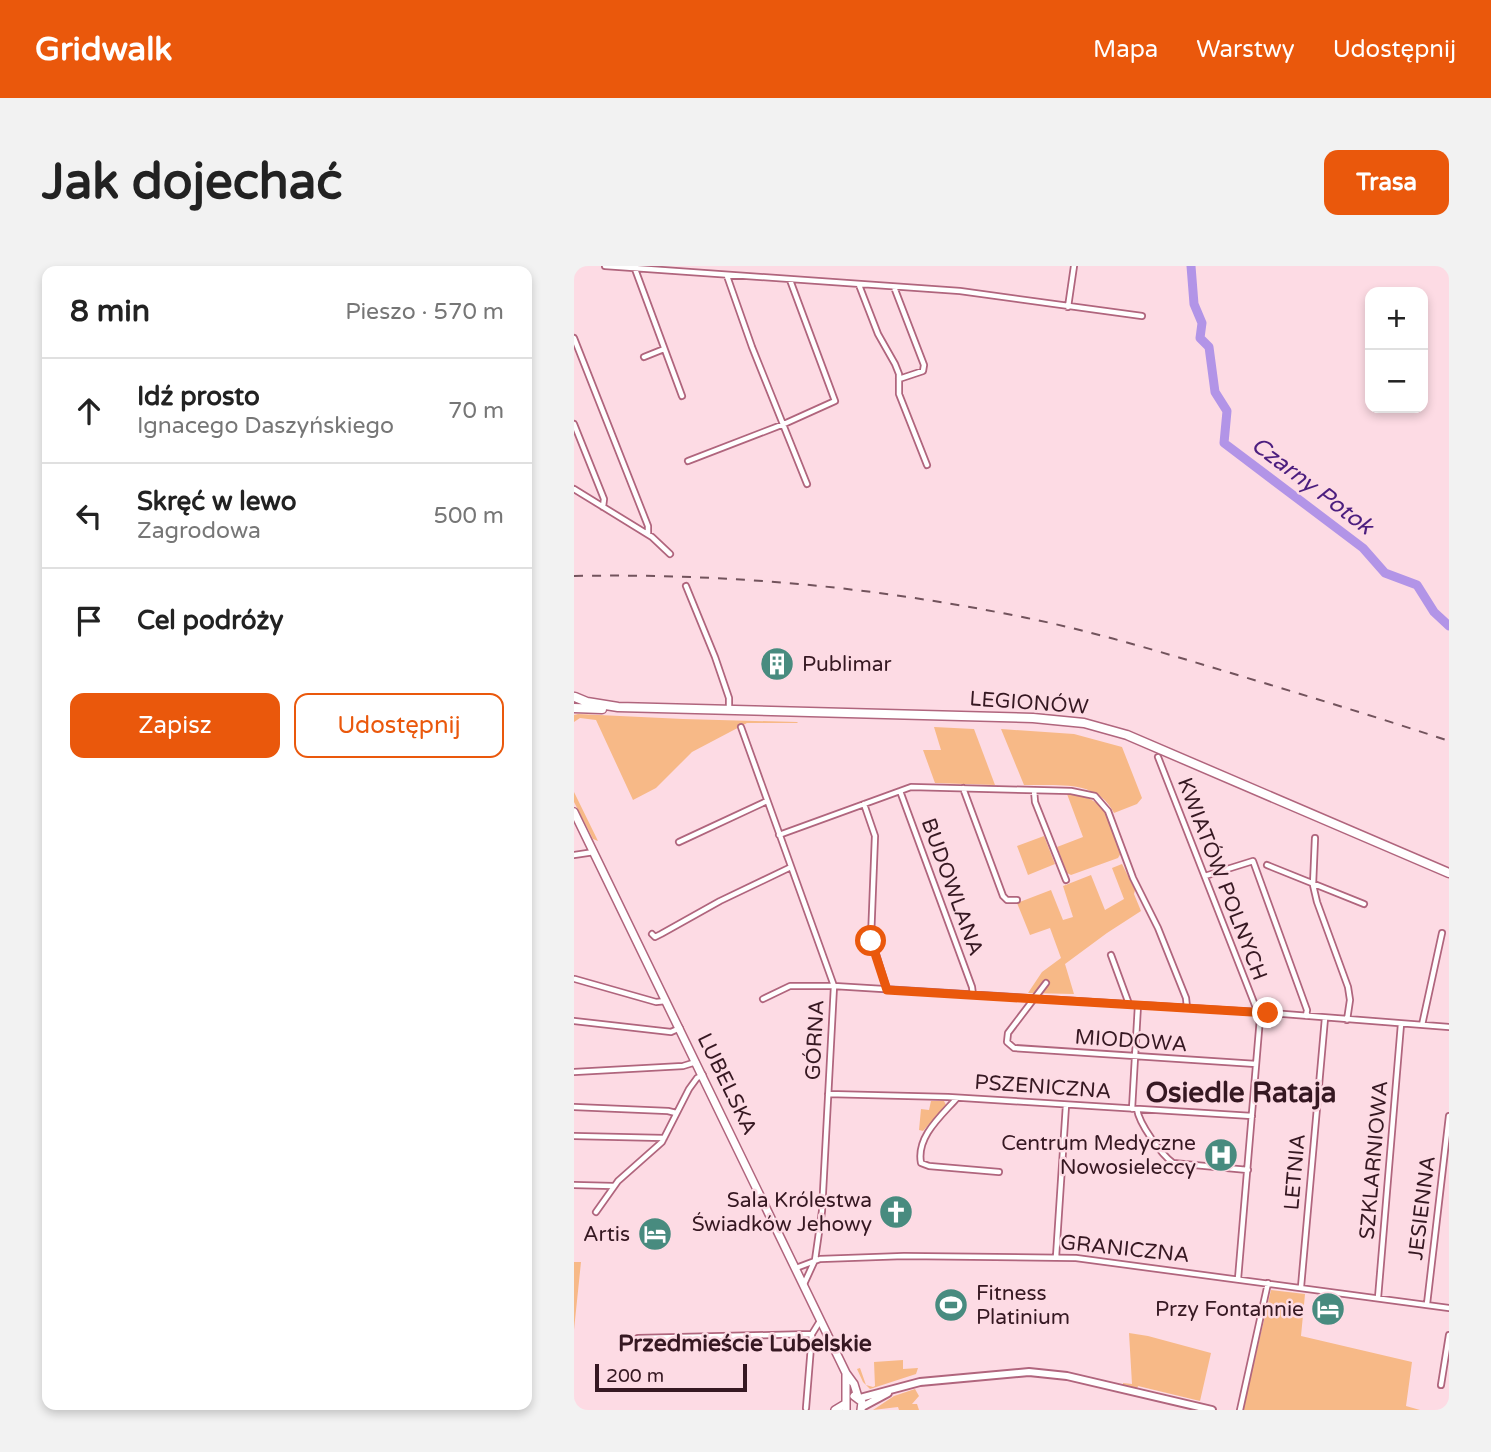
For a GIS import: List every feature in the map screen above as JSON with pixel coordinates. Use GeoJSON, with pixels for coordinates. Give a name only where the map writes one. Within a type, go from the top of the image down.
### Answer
{"type":"FeatureCollection","features":[{"type":"Feature","properties":{"kind":"highway","name":"LEGIONÓW"},"geometry":{"type":"LineString","coordinates":[[574,695],[587,702],[618,707]]}},
{"type":"Feature","properties":{"kind":"highway","name":"LEGIONÓW"},"geometry":{"type":"LineString","coordinates":[[574,708],[1069,720],[1099,726],[1142,741],[1449,873]]}},
{"type":"Feature","properties":{"kind":"main road","name":"LUBELSKA"},"geometry":{"type":"LineString","coordinates":[[574,812],[846,1373],[854,1384],[861,1405]]}},
{"type":"Feature","properties":{"kind":"main road","name":"LUBELSKA"},"geometry":{"type":"LineString","coordinates":[[846,1373],[846,1404]]}},
{"type":"Feature","properties":{"kind":"main road"},"geometry":{"type":"LineString","coordinates":[[835,1410],[846,1404],[861,1405]]}},
{"type":"Feature","properties":{"kind":"street"},"geometry":{"type":"LineString","coordinates":[[606,266],[960,291],[1142,316]]}},
{"type":"Feature","properties":{"kind":"street"},"geometry":{"type":"LineString","coordinates":[[1068,307],[1074,266]]}},
{"type":"Feature","properties":{"kind":"street"},"geometry":{"type":"LineString","coordinates":[[635,269],[682,396]]}},
{"type":"Feature","properties":{"kind":"street"},"geometry":{"type":"LineString","coordinates":[[727,276],[807,484]]}},
{"type":"Feature","properties":{"kind":"street"},"geometry":{"type":"LineString","coordinates":[[688,461],[835,401],[790,280]]}},
{"type":"Feature","properties":{"kind":"street"},"geometry":{"type":"LineString","coordinates":[[859,285],[878,334],[891,353],[899,379],[899,394],[927,465]]}},
{"type":"Feature","properties":{"kind":"street"},"geometry":{"type":"LineString","coordinates":[[894,287],[924,365],[923,371],[899,379]]}},
{"type":"Feature","properties":{"kind":"street"},"geometry":{"type":"LineString","coordinates":[[574,338],[648,526],[648,534]]}},
{"type":"Feature","properties":{"kind":"street"},"geometry":{"type":"LineString","coordinates":[[644,357],[664,349]]}},
{"type":"Feature","properties":{"kind":"street"},"geometry":{"type":"LineString","coordinates":[[574,424],[604,499],[603,507]]}},
{"type":"Feature","properties":{"kind":"street"},"geometry":{"type":"LineString","coordinates":[[574,489],[648,534],[670,554]]}},
{"type":"Feature","properties":{"kind":"street"},"geometry":{"type":"LineString","coordinates":[[686,586],[715,657],[729,698],[729,710]]}},
{"type":"Feature","properties":{"kind":"street","name":"GÓRNA"},"geometry":{"type":"LineString","coordinates":[[741,727],[834,986],[822,1211],[815,1260],[804,1284]]}},
{"type":"Feature","properties":{"kind":"street","name":"KWIATÓW POLNYCH"},"geometry":{"type":"LineString","coordinates":[[1158,757],[1257,1012]]}},
{"type":"Feature","properties":{"kind":"street"},"geometry":{"type":"LineString","coordinates":[[779,835],[916,786],[1077,791],[1089,794],[1100,800],[1108,811],[1158,928],[1186,998],[1187,1008]]}},
{"type":"Feature","properties":{"kind":"street"},"geometry":{"type":"LineString","coordinates":[[963,788],[1003,896],[1007,900],[1017,900]]}},
{"type":"Feature","properties":{"kind":"street"},"geometry":{"type":"LineString","coordinates":[[1034,790],[1035,802],[1066,880]]}},
{"type":"Feature","properties":{"kind":"street","name":"BUDOWLANA"},"geometry":{"type":"LineString","coordinates":[[900,791],[973,995]]}},
{"type":"Feature","properties":{"kind":"street"},"geometry":{"type":"LineString","coordinates":[[679,842],[766,801]]}},
{"type":"Feature","properties":{"kind":"street"},"geometry":{"type":"LineString","coordinates":[[864,804],[875,836],[871,938],[887,990]]}},
{"type":"Feature","properties":{"kind":"street"},"geometry":{"type":"LineString","coordinates":[[1315,838],[1313,885],[1348,987],[1350,1000],[1347,1020]]}},
{"type":"Feature","properties":{"kind":"street"},"geometry":{"type":"LineString","coordinates":[[574,855],[594,851]]}},
{"type":"Feature","properties":{"kind":"street"},"geometry":{"type":"LineString","coordinates":[[1205,876],[1252,861],[1307,1010],[1306,1016]]}},
{"type":"Feature","properties":{"kind":"street"},"geometry":{"type":"LineString","coordinates":[[1267,865],[1364,904]]}},
{"type":"Feature","properties":{"kind":"street"},"geometry":{"type":"LineString","coordinates":[[652,934],[655,937],[791,867]]}},
{"type":"Feature","properties":{"kind":"street"},"geometry":{"type":"LineString","coordinates":[[1423,1026],[1442,933]]}},
{"type":"Feature","properties":{"kind":"street"},"geometry":{"type":"LineString","coordinates":[[1111,955],[1129,1004]]}},
{"type":"Feature","properties":{"kind":"street"},"geometry":{"type":"LineString","coordinates":[[575,979],[656,1002],[667,1000]]}},
{"type":"Feature","properties":{"kind":"street"},"geometry":{"type":"LineString","coordinates":[[1034,999],[1046,983]]}},
{"type":"Feature","properties":{"kind":"street"},"geometry":{"type":"LineString","coordinates":[[763,999],[790,986],[834,986],[1257,1012],[1449,1027]]}},
{"type":"Feature","properties":{"kind":"street","name":"MIODOWA"},"geometry":{"type":"LineString","coordinates":[[1034,999],[1008,1033],[1007,1042],[1019,1050],[1256,1064]]}},
{"type":"Feature","properties":{"kind":"street"},"geometry":{"type":"LineString","coordinates":[[1138,1005],[1135,1109],[1140,1121],[1173,1163],[1248,1170]]}},
{"type":"Feature","properties":{"kind":"street"},"geometry":{"type":"LineString","coordinates":[[1238,1279],[1260,1018],[1257,1012]]}},
{"type":"Feature","properties":{"kind":"street","name":"LETNIA"},"geometry":{"type":"LineString","coordinates":[[1301,1287],[1325,1018]]}},
{"type":"Feature","properties":{"kind":"street"},"geometry":{"type":"LineString","coordinates":[[574,1021],[667,1031],[681,1028]]}},
{"type":"Feature","properties":{"kind":"street","name":"SZKLARNIOWA"},"geometry":{"type":"LineString","coordinates":[[1378,1298],[1401,1024]]}},
{"type":"Feature","properties":{"kind":"street"},"geometry":{"type":"LineString","coordinates":[[574,1072],[683,1066],[697,1062]]}},
{"type":"Feature","properties":{"kind":"street"},"geometry":{"type":"LineString","coordinates":[[596,1212],[614,1186],[664,1138],[693,1082],[703,1074]]}},
{"type":"Feature","properties":{"kind":"street","name":"PSZENICZNA"},"geometry":{"type":"LineString","coordinates":[[828,1094],[957,1097],[1252,1116]]}},
{"type":"Feature","properties":{"kind":"street"},"geometry":{"type":"LineString","coordinates":[[957,1097],[926,1135],[922,1145],[921,1163],[999,1172]]}},
{"type":"Feature","properties":{"kind":"street"},"geometry":{"type":"LineString","coordinates":[[1056,1257],[1066,1105]]}},
{"type":"Feature","properties":{"kind":"street"},"geometry":{"type":"LineString","coordinates":[[574,1107],[676,1113]]}},
{"type":"Feature","properties":{"kind":"street","name":"JESIENNA"},"geometry":{"type":"LineString","coordinates":[[1427,1304],[1449,1116]]}},
{"type":"Feature","properties":{"kind":"street"},"geometry":{"type":"LineString","coordinates":[[574,1136],[664,1138]]}},
{"type":"Feature","properties":{"kind":"street"},"geometry":{"type":"LineString","coordinates":[[574,1185],[614,1186]]}},
{"type":"Feature","properties":{"kind":"street","name":"GRANICZNA"},"geometry":{"type":"LineString","coordinates":[[796,1268],[815,1260],[921,1255],[1056,1257],[1103,1260],[1449,1308]]}},
{"type":"Feature","properties":{"kind":"street"},"geometry":{"type":"LineString","coordinates":[[1240,1410],[1268,1283]]}},
{"type":"Feature","properties":{"kind":"street"},"geometry":{"type":"LineString","coordinates":[[806,1408],[812,1334],[821,1321]]}},
{"type":"Feature","properties":{"kind":"street"},"geometry":{"type":"LineString","coordinates":[[638,1338],[812,1334]]}},
{"type":"Feature","properties":{"kind":"street"},"geometry":{"type":"LineString","coordinates":[[1441,1385],[1449,1335]]}},
{"type":"Feature","properties":{"kind":"street"},"geometry":{"type":"LineString","coordinates":[[861,1405],[895,1389],[930,1381],[1014,1373],[1047,1373],[1212,1410]]}},
{"type":"Feature","properties":{"kind":"shaded area"},"geometry":{"type":"Polygon","coordinates":[[[574,715],[798,723],[747,723],[692,752],[656,788],[633,800],[596,720],[580,718],[574,722],[574,715]]]}},
{"type":"Feature","properties":{"kind":"shaded area"},"geometry":{"type":"Polygon","coordinates":[[[934,727],[974,729],[995,785],[935,783],[923,750],[941,750],[934,727]]]}},
{"type":"Feature","properties":{"kind":"shaded area"},"geometry":{"type":"Polygon","coordinates":[[[1001,729],[1074,734],[1122,747],[1142,798],[1137,804],[1114,813],[1107,802],[1087,789],[1062,785],[1024,785],[1001,729]]]}},
{"type":"Feature","properties":{"kind":"shaded area"},"geometry":{"type":"Polygon","coordinates":[[[574,792],[598,841],[593,839],[574,802],[574,792]]]}},
{"type":"Feature","properties":{"kind":"shaded area"},"geometry":{"type":"Polygon","coordinates":[[[1067,794],[1091,800],[1105,812],[1121,853],[1118,858],[1071,875],[1067,873],[1057,847],[1083,837],[1067,794]]]}},
{"type":"Feature","properties":{"kind":"shaded area"},"geometry":{"type":"Polygon","coordinates":[[[1044,836],[1055,864],[1028,875],[1017,846],[1044,836]]]}},
{"type":"Feature","properties":{"kind":"shaded area"},"geometry":{"type":"Polygon","coordinates":[[[1122,864],[1135,890],[1141,911],[1065,964],[1074,994],[1028,993],[1042,972],[1061,958],[1050,928],[1030,935],[1017,903],[1051,890],[1063,920],[1073,917],[1063,886],[1091,875],[1105,910],[1124,899],[1112,868],[1122,864]]]}},
{"type":"Feature","properties":{"kind":"shaded area"},"geometry":{"type":"Polygon","coordinates":[[[931,1101],[944,1101],[946,1105],[923,1131],[919,1130],[921,1109],[929,1110],[931,1101]]]}},
{"type":"Feature","properties":{"kind":"shaded area"},"geometry":{"type":"Polygon","coordinates":[[[574,1262],[581,1262],[574,1330],[574,1262]]]}},
{"type":"Feature","properties":{"kind":"shaded area"},"geometry":{"type":"Polygon","coordinates":[[[1271,1290],[1305,1294],[1301,1336],[1412,1362],[1406,1406],[1420,1410],[1243,1410],[1271,1290]]]}},
{"type":"Feature","properties":{"kind":"shaded area"},"geometry":{"type":"Polygon","coordinates":[[[1129,1333],[1211,1353],[1200,1401],[1138,1386],[1137,1389],[1123,1386],[1123,1383],[1132,1384],[1129,1333]]]}},
{"type":"Feature","properties":{"kind":"shaded area"},"geometry":{"type":"Polygon","coordinates":[[[903,1360],[903,1369],[918,1368],[916,1374],[870,1389],[866,1385],[875,1386],[874,1362],[903,1360]]]}},
{"type":"Feature","properties":{"kind":"shaded area"},"geometry":{"type":"Polygon","coordinates":[[[860,1368],[866,1385],[863,1382],[857,1369],[860,1368]]]}},
{"type":"Feature","properties":{"kind":"shaded area"},"geometry":{"type":"Polygon","coordinates":[[[915,1389],[919,1396],[912,1404],[917,1404],[919,1410],[899,1410],[898,1407],[873,1410],[894,1396],[915,1389]]]}},
{"type":"Feature","properties":{"kind":"waterway","name":"Czarny Potok"},"geometry":{"type":"LineString","coordinates":[[1191,266],[1194,304],[1202,323],[1200,338],[1209,347],[1215,392],[1227,411],[1224,443],[1363,548],[1385,573],[1417,585],[1434,612],[1449,626]]}},
{"type":"Feature","properties":{"kind":"railway"},"geometry":{"type":"LineString","coordinates":[[574,576],[689,577],[802,584],[970,607],[1130,643],[1449,741]]}},
{"type":"Feature","properties":{"kind":"place","name":"Publimar"},"geometry":{"type":"Point","coordinates":[777,664]}},
{"type":"Feature","properties":{"kind":"place","name":"Centrum Medyczne Nowosieleccy"},"geometry":{"type":"Point","coordinates":[1221,1155]}},
{"type":"Feature","properties":{"kind":"place","name":"Sala Królestwa Świadków Jehowy"},"geometry":{"type":"Point","coordinates":[896,1212]}},
{"type":"Feature","properties":{"kind":"place","name":"Artis"},"geometry":{"type":"Point","coordinates":[655,1234]}},
{"type":"Feature","properties":{"kind":"place","name":"Fitness Platinium"},"geometry":{"type":"Point","coordinates":[951,1305]}},
{"type":"Feature","properties":{"kind":"place","name":"Przy Fontannie"},"geometry":{"type":"Point","coordinates":[1328,1309]}},
{"type":"Feature","properties":{"kind":"district","name":"Osiedle Rataja"},"geometry":{"type":"Point","coordinates":[1241,1093]}},
{"type":"Feature","properties":{"kind":"district","name":"Przedmieście Lubelskie"},"geometry":{"type":"Point","coordinates":[745,1344]}},
{"type":"Feature","properties":{"kind":"route"},"geometry":{"type":"LineString","coordinates":[[871,941],[887,990],[1268,1013]]}}]}
